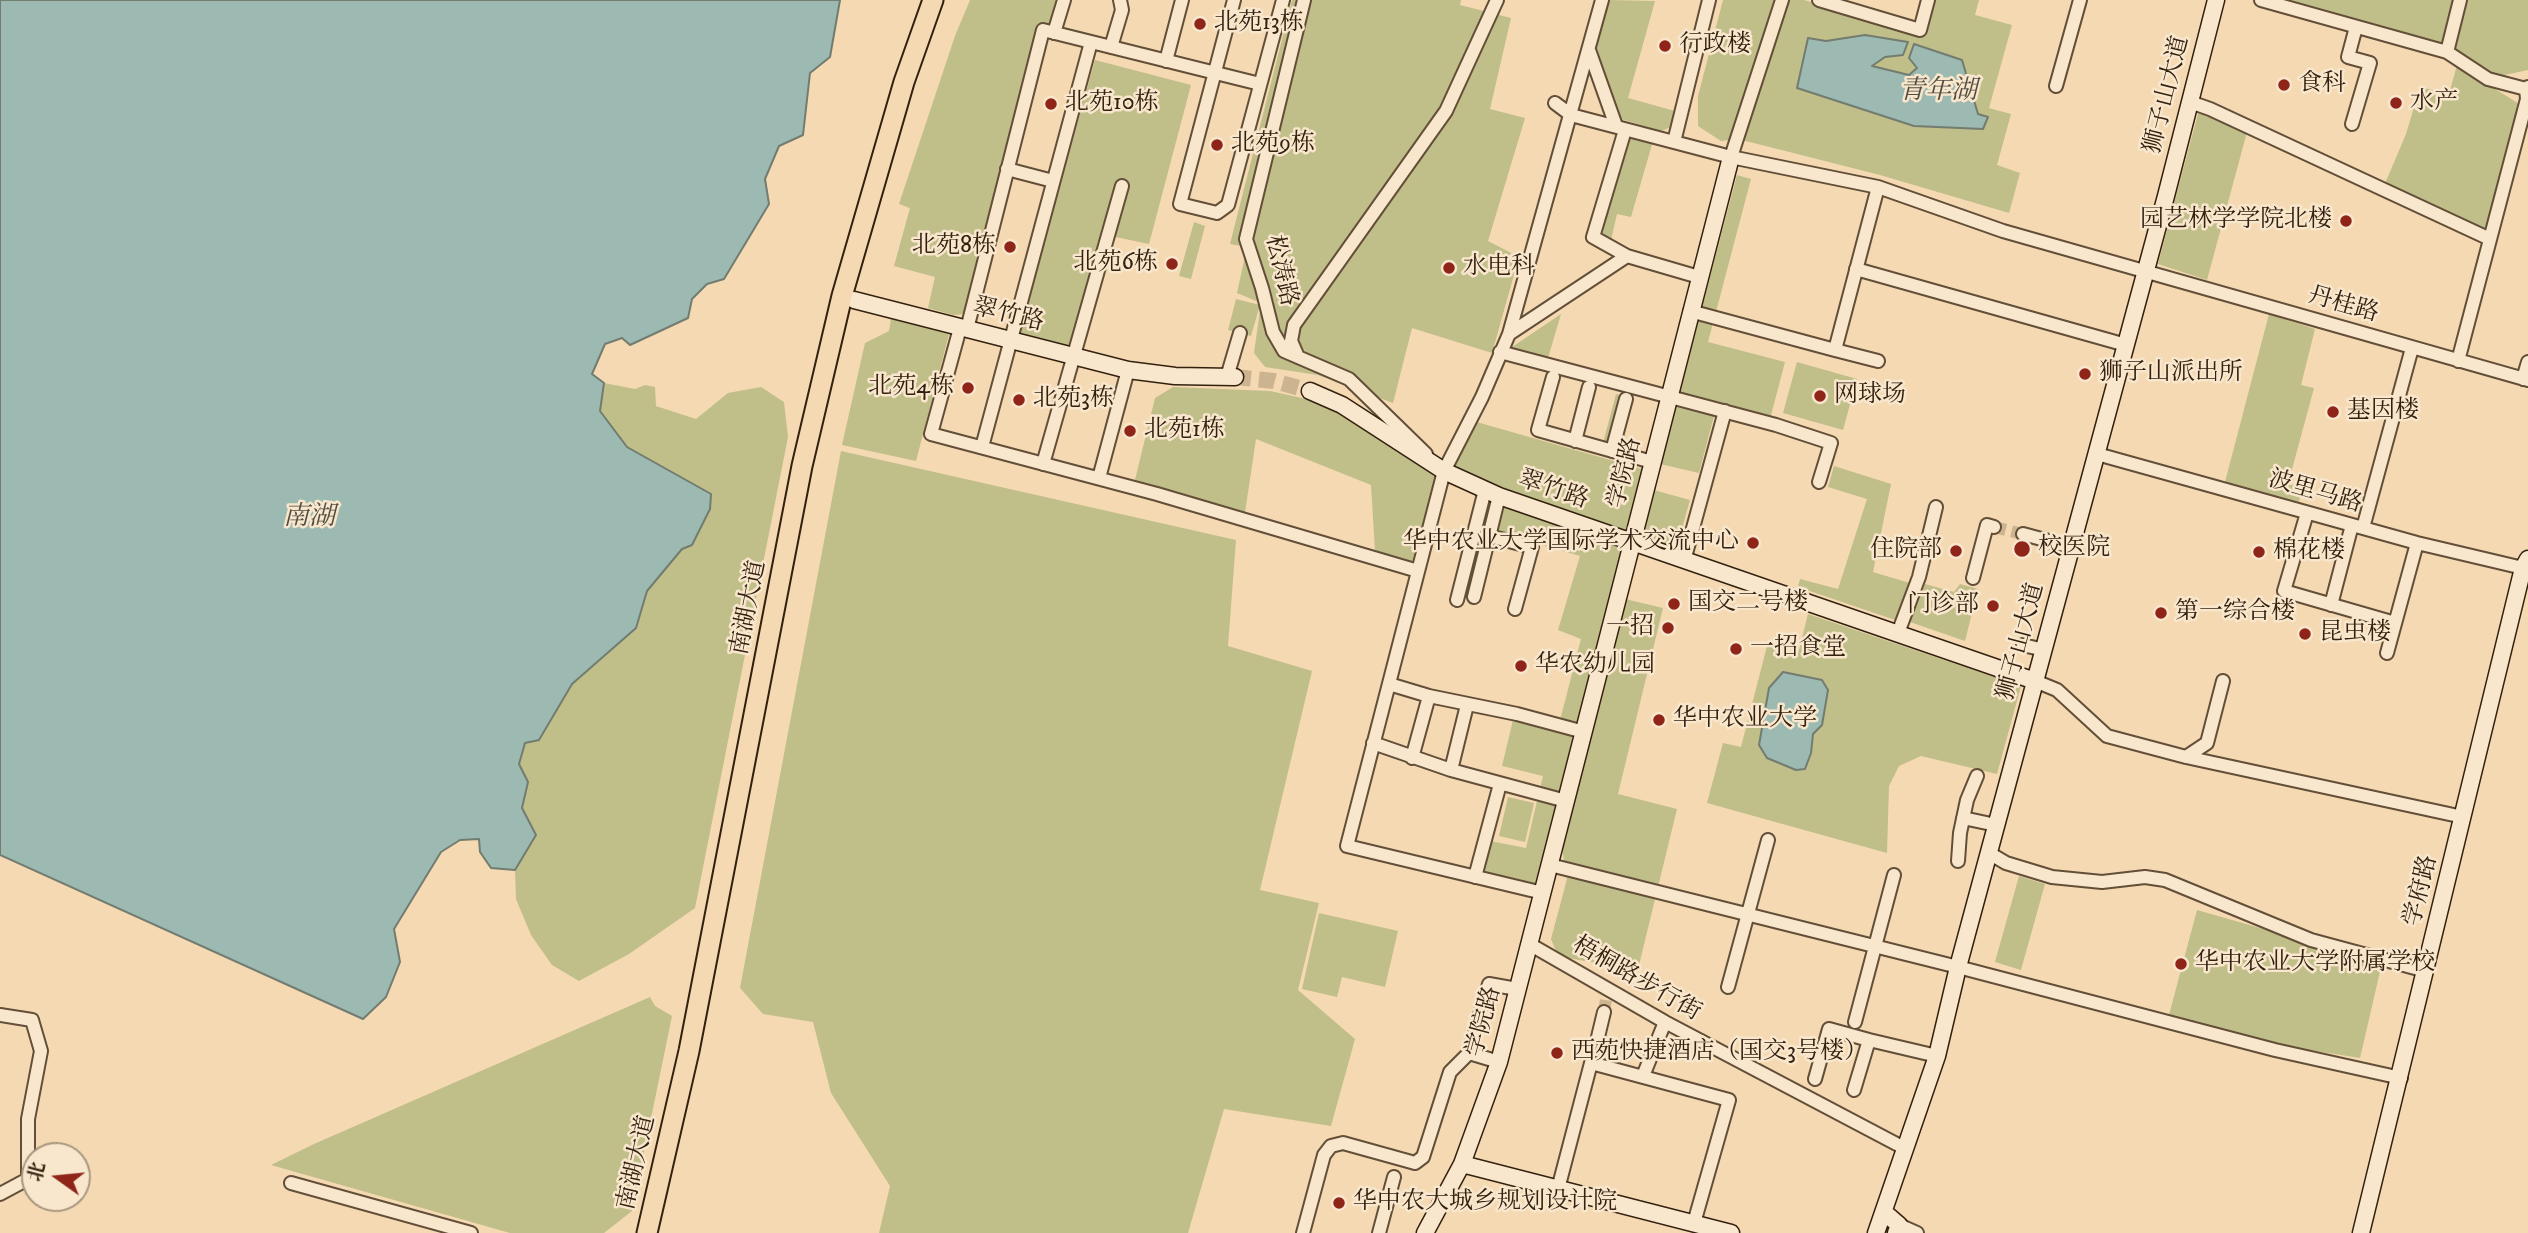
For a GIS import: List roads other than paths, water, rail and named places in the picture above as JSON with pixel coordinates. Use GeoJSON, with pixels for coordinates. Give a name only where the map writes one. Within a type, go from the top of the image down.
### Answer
{"type":"FeatureCollection","features":[{"type":"Feature","properties":{"kind":"main road","name":"南湖大道"},"geometry":{"type":"LineString","coordinates":[[646,1233],[689,1051],[805,453],[842,296],[904,82],[933,0]]}},
{"type":"Feature","properties":{"kind":"main road","name":"南湖大道"},"geometry":{"type":"LineString","coordinates":[[660,1233],[741,846],[824,419],[853,300],[914,90],[945,0]]}},
{"type":"Feature","properties":{"kind":"street"},"geometry":{"type":"LineString","coordinates":[[1054,33],[1064,0]]}},
{"type":"Feature","properties":{"kind":"street"},"geometry":{"type":"LineString","coordinates":[[1111,47],[1122,10],[1121,0]]}},
{"type":"Feature","properties":{"kind":"street"},"geometry":{"type":"LineString","coordinates":[[1166,61],[1182,0]]}},
{"type":"Feature","properties":{"kind":"street"},"geometry":{"type":"LineString","coordinates":[[1234,0],[1180,204],[1217,213],[1228,205],[1283,0]]}},
{"type":"Feature","properties":{"kind":"street","name":"松涛路"},"geometry":{"type":"LineString","coordinates":[[1304,0],[1246,239],[1273,332],[1283,351],[1349,379],[1444,471]]}},
{"type":"Feature","properties":{"kind":"street"},"geometry":{"type":"LineString","coordinates":[[1298,357],[1291,341],[1294,325],[1446,111],[1497,0]]}},
{"type":"Feature","properties":{"kind":"street"},"geometry":{"type":"LineString","coordinates":[[1543,893],[1347,846],[1444,471],[1482,397],[1509,334],[1602,0]]}},
{"type":"Feature","properties":{"kind":"street"},"geometry":{"type":"LineString","coordinates":[[1674,142],[1709,0]]}},
{"type":"Feature","properties":{"kind":"street"},"geometry":{"type":"LineString","coordinates":[[1555,103],[1571,115],[1731,157],[1782,0]]}},
{"type":"Feature","properties":{"kind":"street"},"geometry":{"type":"LineString","coordinates":[[1819,0],[1920,30],[1928,0]]}},
{"type":"Feature","properties":{"kind":"street"},"geometry":{"type":"LineString","coordinates":[[2056,86],[2080,0]]}},
{"type":"Feature","properties":{"kind":"street","name":"狮子山大道"},"geometry":{"type":"LineString","coordinates":[[1877,1233],[1937,1056],[1958,967],[2146,271],[2216,0]]}},
{"type":"Feature","properties":{"kind":"street"},"geometry":{"type":"LineString","coordinates":[[2261,0],[2447,52],[2488,79],[2527,88],[2527,99],[2458,361]]}},
{"type":"Feature","properties":{"kind":"street"},"geometry":{"type":"LineString","coordinates":[[2447,52],[2460,0]]}},
{"type":"Feature","properties":{"kind":"street"},"geometry":{"type":"LineString","coordinates":[[2352,124],[2370,63],[2348,57],[2356,27]]}},
{"type":"Feature","properties":{"kind":"street"},"geometry":{"type":"LineString","coordinates":[[1260,84],[1043,30],[963,328],[931,434],[1099,478],[1418,571]]}},
{"type":"Feature","properties":{"kind":"street"},"geometry":{"type":"LineString","coordinates":[[982,447],[1091,42]]}},
{"type":"Feature","properties":{"kind":"street"},"geometry":{"type":"LineString","coordinates":[[1588,49],[1621,128],[1593,237],[1627,257],[1699,278]]}},
{"type":"Feature","properties":{"kind":"street"},"geometry":{"type":"LineString","coordinates":[[2190,102],[2490,239]]}},
{"type":"Feature","properties":{"kind":"street","name":"丹桂路"},"geometry":{"type":"LineString","coordinates":[[1731,157],[1878,187],[2003,230],[2525,379]]}},
{"type":"Feature","properties":{"kind":"street","name":"学院路"},"geometry":{"type":"LineString","coordinates":[[1425,1233],[1462,1164],[1499,1062],[1731,157]]}},
{"type":"Feature","properties":{"kind":"street"},"geometry":{"type":"LineString","coordinates":[[1007,169],[1053,181]]}},
{"type":"Feature","properties":{"kind":"street"},"geometry":{"type":"LineString","coordinates":[[1043,464],[1122,186]]}},
{"type":"Feature","properties":{"kind":"street"},"geometry":{"type":"LineString","coordinates":[[1835,350],[1878,187]]}},
{"type":"Feature","properties":{"kind":"street"},"geometry":{"type":"LineString","coordinates":[[1509,334],[1627,257]]}},
{"type":"Feature","properties":{"kind":"street"},"geometry":{"type":"LineString","coordinates":[[1856,269],[2126,345]]}},
{"type":"Feature","properties":{"kind":"street","name":"翠竹路"},"geometry":{"type":"LineString","coordinates":[[853,300],[1128,370],[1175,376],[1231,377]]}},
{"type":"Feature","properties":{"kind":"street"},"geometry":{"type":"LineString","coordinates":[[1690,311],[1878,361]]}},
{"type":"Feature","properties":{"kind":"street"},"geometry":{"type":"LineString","coordinates":[[1231,377],[1240,333]]}},
{"type":"Feature","properties":{"kind":"street"},"geometry":{"type":"LineString","coordinates":[[2331,605],[2412,348]]}},
{"type":"Feature","properties":{"kind":"street"},"geometry":{"type":"LineString","coordinates":[[1500,352],[1725,411],[1831,443],[1819,482]]}},
{"type":"Feature","properties":{"kind":"street"},"geometry":{"type":"LineString","coordinates":[[2525,379],[2528,362]]}},
{"type":"Feature","properties":{"kind":"street"},"geometry":{"type":"LineString","coordinates":[[1099,478],[1128,370]]}},
{"type":"Feature","properties":{"kind":"street"},"geometry":{"type":"LineString","coordinates":[[1553,377],[1538,430],[1652,463]]}},
{"type":"Feature","properties":{"kind":"street"},"geometry":{"type":"LineString","coordinates":[[1575,440],[1589,387]]}},
{"type":"Feature","properties":{"kind":"street","name":"翠竹路"},"geometry":{"type":"LineString","coordinates":[[1310,391],[1342,405],[1444,471],[1492,493],[2035,681]]}},
{"type":"Feature","properties":{"kind":"street"},"geometry":{"type":"LineString","coordinates":[[1612,451],[1626,399]]}},
{"type":"Feature","properties":{"kind":"street"},"geometry":{"type":"LineString","coordinates":[[1684,561],[1725,411]]}},
{"type":"Feature","properties":{"kind":"street","name":"波里马路"},"geometry":{"type":"LineString","coordinates":[[2097,454],[2417,543],[2526,564]]}},
{"type":"Feature","properties":{"kind":"street"},"geometry":{"type":"LineString","coordinates":[[1474,597],[1489,536],[1492,493]]}},
{"type":"Feature","properties":{"kind":"street"},"geometry":{"type":"LineString","coordinates":[[1457,600],[1492,493]]}},
{"type":"Feature","properties":{"kind":"street"},"geometry":{"type":"LineString","coordinates":[[1898,633],[1919,577],[1936,508]]}},
{"type":"Feature","properties":{"kind":"street"},"geometry":{"type":"LineString","coordinates":[[2306,513],[2284,591],[2395,623]]}},
{"type":"Feature","properties":{"kind":"street"},"geometry":{"type":"LineString","coordinates":[[1973,578],[1987,525],[1994,527]]}},
{"type":"Feature","properties":{"kind":"street"},"geometry":{"type":"LineString","coordinates":[[2024,534],[2071,547]]}},
{"type":"Feature","properties":{"kind":"street"},"geometry":{"type":"LineString","coordinates":[[1489,536],[1532,547],[1515,609]]}},
{"type":"Feature","properties":{"kind":"street"},"geometry":{"type":"LineString","coordinates":[[2386,653],[2417,543]]}},
{"type":"Feature","properties":{"kind":"street","name":"学府路"},"geometry":{"type":"LineString","coordinates":[[2361,1233],[2526,564]]}},
{"type":"Feature","properties":{"kind":"street"},"geometry":{"type":"LineString","coordinates":[[2023,645],[2044,650]]}},
{"type":"Feature","properties":{"kind":"street"},"geometry":{"type":"LineString","coordinates":[[2035,681],[2057,690],[2107,736],[2186,757],[2463,817]]}},
{"type":"Feature","properties":{"kind":"street"},"geometry":{"type":"LineString","coordinates":[[2186,757],[2207,743],[2223,681]]}},
{"type":"Feature","properties":{"kind":"street"},"geometry":{"type":"LineString","coordinates":[[1389,684],[1584,732]]}},
{"type":"Feature","properties":{"kind":"street"},"geometry":{"type":"LineString","coordinates":[[1412,758],[1429,696]]}},
{"type":"Feature","properties":{"kind":"street"},"geometry":{"type":"LineString","coordinates":[[1451,770],[1467,705]]}},
{"type":"Feature","properties":{"kind":"street"},"geometry":{"type":"LineString","coordinates":[[1373,743],[1451,770],[1566,801]]}},
{"type":"Feature","properties":{"kind":"street"},"geometry":{"type":"LineString","coordinates":[[1958,861],[1967,800],[1977,776]]}},
{"type":"Feature","properties":{"kind":"street"},"geometry":{"type":"LineString","coordinates":[[1475,877],[1500,784]]}},
{"type":"Feature","properties":{"kind":"street"},"geometry":{"type":"LineString","coordinates":[[1963,818],[1996,825]]}},
{"type":"Feature","properties":{"kind":"street"},"geometry":{"type":"LineString","coordinates":[[1728,987],[1768,840]]}},
{"type":"Feature","properties":{"kind":"street"},"geometry":{"type":"LineString","coordinates":[[1989,853],[2006,863],[2052,877],[2102,882],[2145,877],[2165,880],[2311,940],[2426,971]]}},
{"type":"Feature","properties":{"kind":"street"},"geometry":{"type":"LineString","coordinates":[[1550,865],[2275,1050],[2401,1078]]}},
{"type":"Feature","properties":{"kind":"street"},"geometry":{"type":"LineString","coordinates":[[1855,1022],[1894,874]]}},
{"type":"Feature","properties":{"kind":"street","name":"梧桐路步行街"},"geometry":{"type":"LineString","coordinates":[[1531,945],[1606,1000],[1665,1022],[1906,1149]]}},
{"type":"Feature","properties":{"kind":"street"},"geometry":{"type":"LineString","coordinates":[[1303,1233],[1324,1155],[1331,1146],[1343,1143],[1415,1163],[1423,1157],[1450,1072],[1469,1053],[1489,984],[1517,989]]}},
{"type":"Feature","properties":{"kind":"street"},"geometry":{"type":"LineString","coordinates":[[1598,1037],[1606,1000]]}},
{"type":"Feature","properties":{"kind":"street"},"geometry":{"type":"LineString","coordinates":[[0,1015],[32,1020],[41,1051],[28,1119],[28,1178],[0,1194]]}},
{"type":"Feature","properties":{"kind":"street"},"geometry":{"type":"LineString","coordinates":[[1643,1076],[1665,1022]]}},
{"type":"Feature","properties":{"kind":"street"},"geometry":{"type":"LineString","coordinates":[[1815,1079],[1829,1029],[1937,1056]]}},
{"type":"Feature","properties":{"kind":"street"},"geometry":{"type":"LineString","coordinates":[[1854,1090],[1869,1040]]}},
{"type":"Feature","properties":{"kind":"street"},"geometry":{"type":"LineString","coordinates":[[1469,1053],[1499,1062]]}},
{"type":"Feature","properties":{"kind":"street"},"geometry":{"type":"LineString","coordinates":[[1558,1189],[1592,1059],[1728,1100],[1694,1223]]}},
{"type":"Feature","properties":{"kind":"street"},"geometry":{"type":"LineString","coordinates":[[1462,1164],[1731,1233]]}},
{"type":"Feature","properties":{"kind":"street"},"geometry":{"type":"LineString","coordinates":[[1379,1233],[1394,1177]]}},
{"type":"Feature","properties":{"kind":"street"},"geometry":{"type":"LineString","coordinates":[[291,1183],[471,1233]]}},
{"type":"Feature","properties":{"kind":"street"},"geometry":{"type":"LineString","coordinates":[[1884,1212],[1898,1229],[1917,1233]]}},
{"type":"Feature","properties":{"kind":"water","name":"南湖"},"geometry":{"type":"Polygon","coordinates":[[[0,0],[840,0],[830,57],[810,73],[803,135],[779,146],[765,179],[769,204],[724,279],[707,284],[692,299],[688,318],[630,345],[622,338],[605,344],[592,374],[604,383],[600,411],[627,447],[711,494],[710,509],[692,545],[682,549],[647,591],[636,628],[572,684],[539,740],[525,743],[519,764],[528,782],[522,808],[536,835],[515,870],[491,868],[480,852],[479,839],[460,840],[441,852],[394,929],[400,962],[386,997],[363,1019],[0,855],[0,0]]]}},
{"type":"Feature","properties":{"kind":"water","name":"青年湖"},"geometry":{"type":"Polygon","coordinates":[[[1865,35],[1908,42],[1903,55],[1885,57],[1872,66],[1909,75],[1917,68],[1909,58],[1914,44],[1962,60],[1978,114],[1988,117],[1983,129],[1914,126],[1797,88],[1808,38],[1826,41],[1865,35]]]}},
{"type":"Feature","properties":{"kind":"water"},"geometry":{"type":"Polygon","coordinates":[[[1783,672],[1822,680],[1828,690],[1822,725],[1813,734],[1811,753],[1805,769],[1796,770],[1767,758],[1759,745],[1769,688],[1783,672]]]}},
{"type":"Feature","properties":{"kind":"tunnel"},"geometry":{"type":"LineString","coordinates":[[1235,377],[1274,381],[1310,391]]}},
{"type":"Feature","properties":{"kind":"tunnel"},"geometry":{"type":"LineString","coordinates":[[1994,527],[2023,534]]}},
{"type":"Feature","properties":{"kind":"tunnel"},"geometry":{"type":"LineString","coordinates":[[1604,1012],[1606,999]]}},
{"type":"Feature","properties":{"kind":"tunnel"},"geometry":{"type":"LineString","coordinates":[[1594,1054],[1598,1037]]}},
{"type":"Feature","properties":{"kind":"place","name":"北苑13栋"},"geometry":{"type":"Point","coordinates":[1200,24]}},
{"type":"Feature","properties":{"kind":"place","name":"行政楼"},"geometry":{"type":"Point","coordinates":[1665,46]}},
{"type":"Feature","properties":{"kind":"place","name":"食科"},"geometry":{"type":"Point","coordinates":[2284,85]}},
{"type":"Feature","properties":{"kind":"place","name":"水产"},"geometry":{"type":"Point","coordinates":[2396,103]}},
{"type":"Feature","properties":{"kind":"place","name":"北苑10栋"},"geometry":{"type":"Point","coordinates":[1051,104]}},
{"type":"Feature","properties":{"kind":"place","name":"北苑9栋"},"geometry":{"type":"Point","coordinates":[1217,145]}},
{"type":"Feature","properties":{"kind":"place","name":"园艺林学学院北楼"},"geometry":{"type":"Point","coordinates":[2346,221]}},
{"type":"Feature","properties":{"kind":"place","name":"北苑8栋"},"geometry":{"type":"Point","coordinates":[1010,247]}},
{"type":"Feature","properties":{"kind":"place","name":"北苑6栋"},"geometry":{"type":"Point","coordinates":[1172,264]}},
{"type":"Feature","properties":{"kind":"place","name":"水电科"},"geometry":{"type":"Point","coordinates":[1449,268]}},
{"type":"Feature","properties":{"kind":"place","name":"狮子山派出所"},"geometry":{"type":"Point","coordinates":[2085,374]}},
{"type":"Feature","properties":{"kind":"place","name":"北苑4栋"},"geometry":{"type":"Point","coordinates":[968,388]}},
{"type":"Feature","properties":{"kind":"place","name":"网球场"},"geometry":{"type":"Point","coordinates":[1820,396]}},
{"type":"Feature","properties":{"kind":"place","name":"北苑3栋"},"geometry":{"type":"Point","coordinates":[1019,400]}},
{"type":"Feature","properties":{"kind":"place","name":"基因楼"},"geometry":{"type":"Point","coordinates":[2333,412]}},
{"type":"Feature","properties":{"kind":"place","name":"北苑1栋"},"geometry":{"type":"Point","coordinates":[1130,431]}},
{"type":"Feature","properties":{"kind":"place","name":"华中农业大学国际学术交流中心"},"geometry":{"type":"Point","coordinates":[1753,543]}},
{"type":"Feature","properties":{"kind":"place","name":"校医院"},"geometry":{"type":"Point","coordinates":[2022,549]}},
{"type":"Feature","properties":{"kind":"place","name":"住院部"},"geometry":{"type":"Point","coordinates":[1956,551]}},
{"type":"Feature","properties":{"kind":"place","name":"棉花楼"},"geometry":{"type":"Point","coordinates":[2259,552]}},
{"type":"Feature","properties":{"kind":"place","name":"国交二号楼"},"geometry":{"type":"Point","coordinates":[1674,604]}},
{"type":"Feature","properties":{"kind":"place","name":"门诊部"},"geometry":{"type":"Point","coordinates":[1993,606]}},
{"type":"Feature","properties":{"kind":"place","name":"第一综合楼"},"geometry":{"type":"Point","coordinates":[2161,613]}},
{"type":"Feature","properties":{"kind":"place","name":"一招"},"geometry":{"type":"Point","coordinates":[1668,628]}},
{"type":"Feature","properties":{"kind":"place","name":"昆虫楼"},"geometry":{"type":"Point","coordinates":[2305,634]}},
{"type":"Feature","properties":{"kind":"place","name":"一招食堂"},"geometry":{"type":"Point","coordinates":[1736,649]}},
{"type":"Feature","properties":{"kind":"place","name":"华农幼儿园"},"geometry":{"type":"Point","coordinates":[1521,666]}},
{"type":"Feature","properties":{"kind":"place","name":"华中农业大学"},"geometry":{"type":"Point","coordinates":[1659,720]}},
{"type":"Feature","properties":{"kind":"place","name":"华中农业大学附属学校"},"geometry":{"type":"Point","coordinates":[2181,964]}},
{"type":"Feature","properties":{"kind":"place","name":"西苑快捷酒店（国交3号楼）"},"geometry":{"type":"Point","coordinates":[1557,1053]}},
{"type":"Feature","properties":{"kind":"place","name":"华中农大城乡规划设计院"},"geometry":{"type":"Point","coordinates":[1339,1203]}}]}
